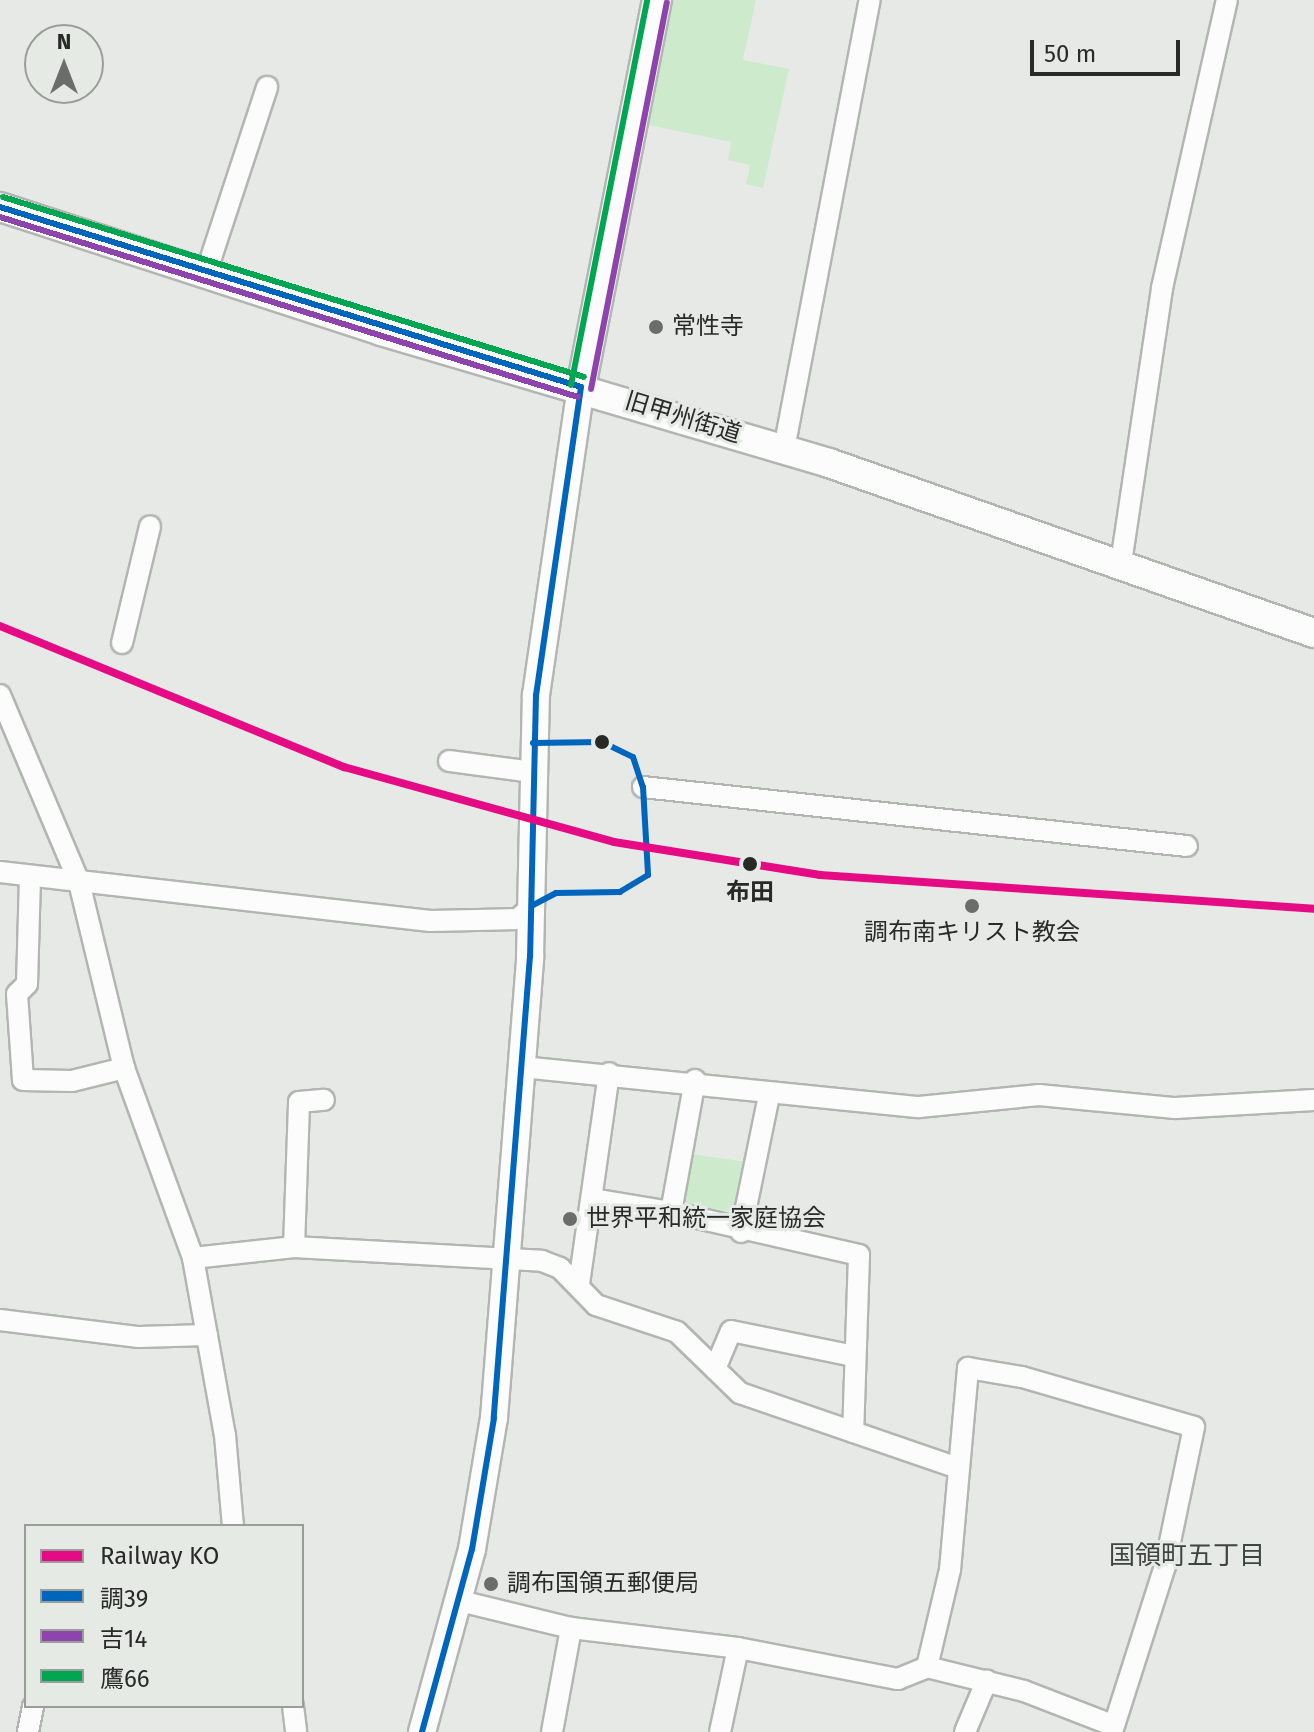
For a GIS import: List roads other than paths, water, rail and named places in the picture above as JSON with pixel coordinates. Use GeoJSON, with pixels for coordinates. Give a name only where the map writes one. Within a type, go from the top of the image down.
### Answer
{"type":"FeatureCollection","features":[{"type":"Feature","properties":{"kind":"main road"},"geometry":{"type":"LineString","coordinates":[[581,387],[657,0]]}},
{"type":"Feature","properties":{"kind":"main road","name":"旧甲州街道"},"geometry":{"type":"LineString","coordinates":[[0,207],[784,449],[1121,563],[1314,633]]}},
{"type":"Feature","properties":{"kind":"street"},"geometry":{"type":"LineString","coordinates":[[784,449],[870,0]]}},
{"type":"Feature","properties":{"kind":"street"},"geometry":{"type":"LineString","coordinates":[[1121,563],[1162,288],[1227,0]]}},
{"type":"Feature","properties":{"kind":"street"},"geometry":{"type":"LineString","coordinates":[[206,273],[267,87]]}},
{"type":"Feature","properties":{"kind":"street"},"geometry":{"type":"LineString","coordinates":[[422,1732],[485,1491],[507,1259],[533,905],[532,772],[542,635],[581,387]]}},
{"type":"Feature","properties":{"kind":"street"},"geometry":{"type":"LineString","coordinates":[[122,643],[150,526]]}},
{"type":"Feature","properties":{"kind":"street"},"geometry":{"type":"LineString","coordinates":[[0,695],[79,882],[124,1068],[193,1258],[207,1335],[233,1524]]}},
{"type":"Feature","properties":{"kind":"street"},"geometry":{"type":"LineString","coordinates":[[449,761],[532,772]]}},
{"type":"Feature","properties":{"kind":"street"},"geometry":{"type":"LineString","coordinates":[[643,787],[1187,846]]}},
{"type":"Feature","properties":{"kind":"street"},"geometry":{"type":"LineString","coordinates":[[0,872],[430,921],[518,919],[533,905]]}},
{"type":"Feature","properties":{"kind":"street"},"geometry":{"type":"LineString","coordinates":[[30,877],[27,984],[17,994],[23,1080],[72,1081],[124,1068]]}},
{"type":"Feature","properties":{"kind":"street"},"geometry":{"type":"LineString","coordinates":[[522,1067],[695,1080],[769,1096],[919,1107],[1039,1095],[1175,1108],[1314,1100]]}},
{"type":"Feature","properties":{"kind":"street"},"geometry":{"type":"LineString","coordinates":[[579,1284],[609,1073]]}},
{"type":"Feature","properties":{"kind":"street"},"geometry":{"type":"LineString","coordinates":[[671,1212],[695,1080]]}},
{"type":"Feature","properties":{"kind":"street"},"geometry":{"type":"LineString","coordinates":[[741,1232],[769,1096]]}},
{"type":"Feature","properties":{"kind":"street"},"geometry":{"type":"LineString","coordinates":[[294,1247],[299,1102],[324,1100]]}},
{"type":"Feature","properties":{"kind":"street"},"geometry":{"type":"LineString","coordinates":[[593,1199],[671,1212],[741,1232],[859,1255],[853,1432]]}},
{"type":"Feature","properties":{"kind":"street"},"geometry":{"type":"LineString","coordinates":[[193,1258],[294,1247],[542,1261],[579,1284],[596,1305],[677,1332],[740,1393],[955,1467]]}},
{"type":"Feature","properties":{"kind":"street"},"geometry":{"type":"LineString","coordinates":[[0,1320],[139,1337],[207,1335]]}},
{"type":"Feature","properties":{"kind":"street"},"geometry":{"type":"LineString","coordinates":[[715,1369],[731,1331],[854,1356]]}},
{"type":"Feature","properties":{"kind":"street"},"geometry":{"type":"LineString","coordinates":[[456,1600],[571,1628],[738,1648],[898,1679],[927,1667],[987,1680],[1112,1728],[1165,1566],[1194,1427],[1078,1390],[968,1368],[955,1467],[950,1570],[927,1667]]}},
{"type":"Feature","properties":{"kind":"street"},"geometry":{"type":"LineString","coordinates":[[552,1732],[571,1628]]}},
{"type":"Feature","properties":{"kind":"street"},"geometry":{"type":"LineString","coordinates":[[720,1732],[738,1648]]}},
{"type":"Feature","properties":{"kind":"street"},"geometry":{"type":"LineString","coordinates":[[965,1732],[987,1680]]}},
{"type":"Feature","properties":{"kind":"street"},"geometry":{"type":"LineString","coordinates":[[28,1732],[33,1708]]}},
{"type":"Feature","properties":{"kind":"street"},"geometry":{"type":"LineString","coordinates":[[293,1708],[296,1732]]}},
{"type":"Feature","properties":{"kind":"rail line","name":"KO"},"geometry":{"type":"LineString","coordinates":[[0,626],[344,767],[614,842],[820,875],[1314,909]]}},
{"type":"Feature","properties":{"kind":"place","name":"常性寺"},"geometry":{"type":"Point","coordinates":[656,327]}},
{"type":"Feature","properties":{"kind":"place","name":"布田"},"geometry":{"type":"Point","coordinates":[750,864]}},
{"type":"Feature","properties":{"kind":"place","name":"調布南キリスト教会"},"geometry":{"type":"Point","coordinates":[972,906]}},
{"type":"Feature","properties":{"kind":"place","name":"世界平和統一家庭協会"},"geometry":{"type":"Point","coordinates":[570,1219]}},
{"type":"Feature","properties":{"kind":"place","name":"調布国領五郵便局"},"geometry":{"type":"Point","coordinates":[491,1584]}},
{"type":"Feature","properties":{"kind":"district","name":"国領町五丁目"},"geometry":{"type":"Point","coordinates":[1187,1556]}}]}
